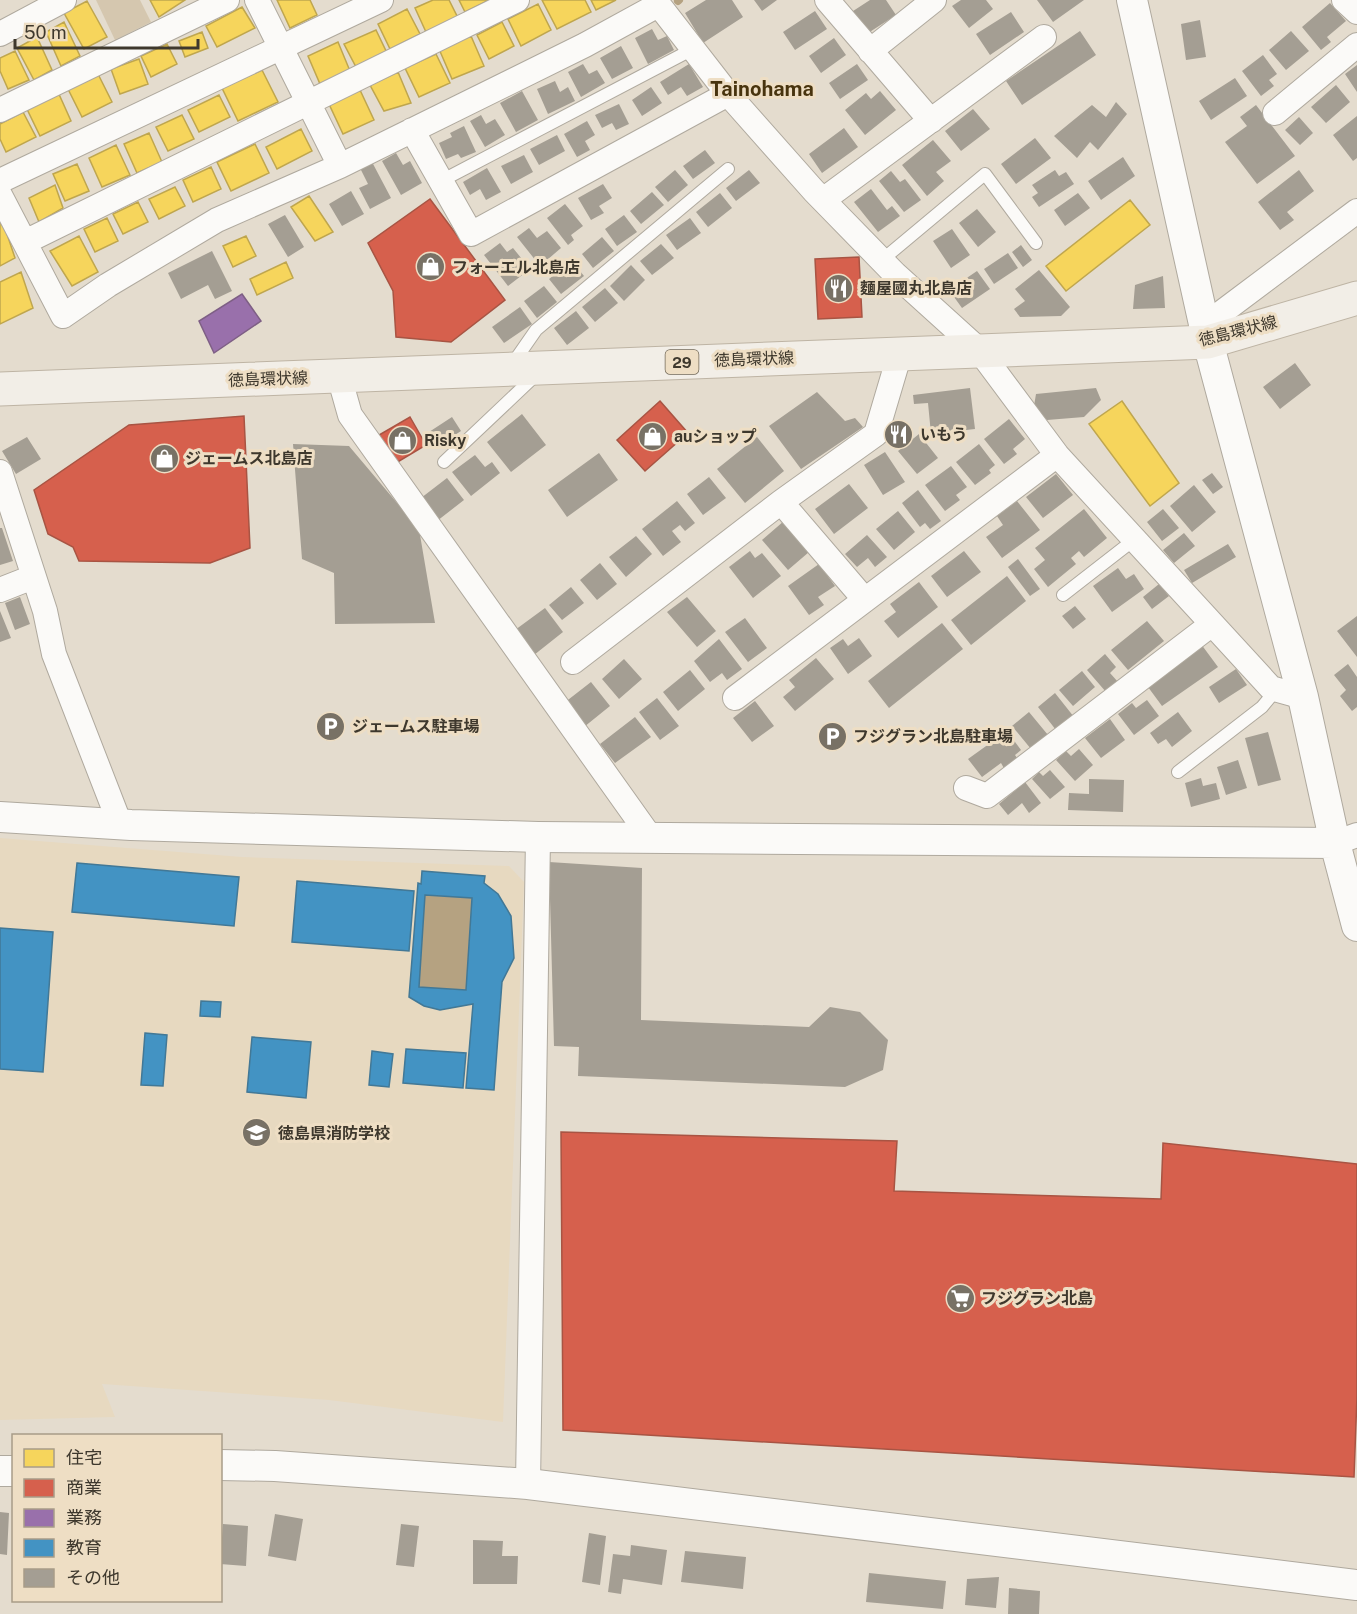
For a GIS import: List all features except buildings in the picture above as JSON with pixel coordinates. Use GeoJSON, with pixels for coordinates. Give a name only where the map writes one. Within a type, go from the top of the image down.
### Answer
{"type":"FeatureCollection","features":[{"type":"Feature","properties":{"kind":"main road","name":"徳島環状線"},"geometry":{"type":"LineString","coordinates":[[0,389],[979,350],[1206,333],[1357,298]]}},
{"type":"Feature","properties":{"kind":"street"},"geometry":{"type":"LineString","coordinates":[[0,34],[64,0]]}},
{"type":"Feature","properties":{"kind":"street"},"geometry":{"type":"LineString","coordinates":[[0,110],[227,0]]}},
{"type":"Feature","properties":{"kind":"street"},"geometry":{"type":"LineString","coordinates":[[256,0],[340,166]]}},
{"type":"Feature","properties":{"kind":"street"},"geometry":{"type":"LineString","coordinates":[[0,181],[381,0]]}},
{"type":"Feature","properties":{"kind":"street"},"geometry":{"type":"LineString","coordinates":[[25,242],[517,0]]}},
{"type":"Feature","properties":{"kind":"street"},"geometry":{"type":"LineString","coordinates":[[827,0],[930,121]]}},
{"type":"Feature","properties":{"kind":"street"},"geometry":{"type":"LineString","coordinates":[[870,51],[934,0]]}},
{"type":"Feature","properties":{"kind":"street"},"geometry":{"type":"LineString","coordinates":[[1132,0],[1289,694],[1346,839],[1357,926]]}},
{"type":"Feature","properties":{"kind":"street"},"geometry":{"type":"LineString","coordinates":[[1344,0],[1357,12]]}},
{"type":"Feature","properties":{"kind":"street"},"geometry":{"type":"LineString","coordinates":[[0,195],[63,316],[108,285],[217,220],[340,166],[585,45],[657,2],[728,94],[823,200],[882,260],[979,350],[1057,455],[1271,688],[1289,694]]}},
{"type":"Feature","properties":{"kind":"street"},"geometry":{"type":"LineString","coordinates":[[823,200],[1044,37]]}},
{"type":"Feature","properties":{"kind":"street"},"geometry":{"type":"LineString","coordinates":[[1275,113],[1357,45]]}},
{"type":"Feature","properties":{"kind":"street"},"geometry":{"type":"LineString","coordinates":[[412,130],[471,234],[728,94]]}},
{"type":"Feature","properties":{"kind":"street"},"geometry":{"type":"LineString","coordinates":[[1206,333],[1357,211]]}},
{"type":"Feature","properties":{"kind":"street"},"geometry":{"type":"LineString","coordinates":[[573,662],[782,502],[876,434],[900,353]]}},
{"type":"Feature","properties":{"kind":"street"},"geometry":{"type":"LineString","coordinates":[[339,376],[350,415],[651,838]]}},
{"type":"Feature","properties":{"kind":"street"},"geometry":{"type":"LineString","coordinates":[[735,698],[1057,455]]}},
{"type":"Feature","properties":{"kind":"street"},"geometry":{"type":"LineString","coordinates":[[1,477],[45,611],[54,654],[120,824]]}},
{"type":"Feature","properties":{"kind":"street"},"geometry":{"type":"LineString","coordinates":[[782,502],[865,600]]}},
{"type":"Feature","properties":{"kind":"street"},"geometry":{"type":"LineString","coordinates":[[0,590],[33,577]]}},
{"type":"Feature","properties":{"kind":"street"},"geometry":{"type":"LineString","coordinates":[[966,788],[987,796],[1212,624]]}},
{"type":"Feature","properties":{"kind":"street"},"geometry":{"type":"LineString","coordinates":[[0,817],[120,824],[538,837],[1346,839]]}},
{"type":"Feature","properties":{"kind":"street"},"geometry":{"type":"LineString","coordinates":[[528,1484],[538,837]]}},
{"type":"Feature","properties":{"kind":"street"},"geometry":{"type":"LineString","coordinates":[[222,1465],[276,1466],[528,1484],[1357,1585]]}},
{"type":"Feature","properties":{"kind":"lane"},"geometry":{"type":"LineString","coordinates":[[441,182],[693,49]]}},
{"type":"Feature","properties":{"kind":"lane"},"geometry":{"type":"LineString","coordinates":[[508,369],[537,330],[728,169]]}},
{"type":"Feature","properties":{"kind":"lane"},"geometry":{"type":"LineString","coordinates":[[882,260],[985,174],[1036,243]]}},
{"type":"Feature","properties":{"kind":"lane"},"geometry":{"type":"LineString","coordinates":[[444,462],[544,368]]}},
{"type":"Feature","properties":{"kind":"lane"},"geometry":{"type":"LineString","coordinates":[[1063,595],[1135,539]]}},
{"type":"Feature","properties":{"kind":"lane"},"geometry":{"type":"LineString","coordinates":[[1178,772],[1262,707],[1289,694]]}},
{"type":"Feature","properties":{"kind":"shaded area"},"geometry":{"type":"Polygon","coordinates":[[[96,0],[140,0],[151,22],[115,40],[96,0]]]}},
{"type":"Feature","properties":{"kind":"shaded area","name":"徳島県消防学校"},"geometry":{"type":"Polygon","coordinates":[[[0,838],[242,857],[509,866],[524,882],[503,1422],[329,1400],[102,1384],[115,1417],[0,1420],[0,838]]]}},
{"type":"Feature","properties":{"kind":"shaded area"},"geometry":{"type":"Polygon","coordinates":[[[425,895],[472,898],[466,990],[419,987],[425,895]]]}},
{"type":"Feature","properties":{"kind":"place","name":"フォーエル北島店"},"geometry":{"type":"Point","coordinates":[431,267]}},
{"type":"Feature","properties":{"kind":"place","name":"麵屋國丸北島店"},"geometry":{"type":"Point","coordinates":[839,288]}},
{"type":"Feature","properties":{"kind":"place","name":"いもう"},"geometry":{"type":"Point","coordinates":[899,434]}},
{"type":"Feature","properties":{"kind":"place","name":"auショップ"},"geometry":{"type":"Point","coordinates":[653,436]}},
{"type":"Feature","properties":{"kind":"place","name":"Risky"},"geometry":{"type":"Point","coordinates":[403,440]}},
{"type":"Feature","properties":{"kind":"place","name":"ジェームス北島店"},"geometry":{"type":"Point","coordinates":[164,458]}},
{"type":"Feature","properties":{"kind":"place","name":"ジェームス駐車場"},"geometry":{"type":"Point","coordinates":[331,726]}},
{"type":"Feature","properties":{"kind":"place","name":"フジグラン北島駐車場"},"geometry":{"type":"Point","coordinates":[832,736]}},
{"type":"Feature","properties":{"kind":"place","name":"徳島県消防学校"},"geometry":{"type":"Point","coordinates":[257,1133]}},
{"type":"Feature","properties":{"kind":"place","name":"フジグラン北島"},"geometry":{"type":"Point","coordinates":[960,1298]}},
{"type":"Feature","properties":{"kind":"district","name":"Tainohama"},"geometry":{"type":"Point","coordinates":[762,89]}}]}
